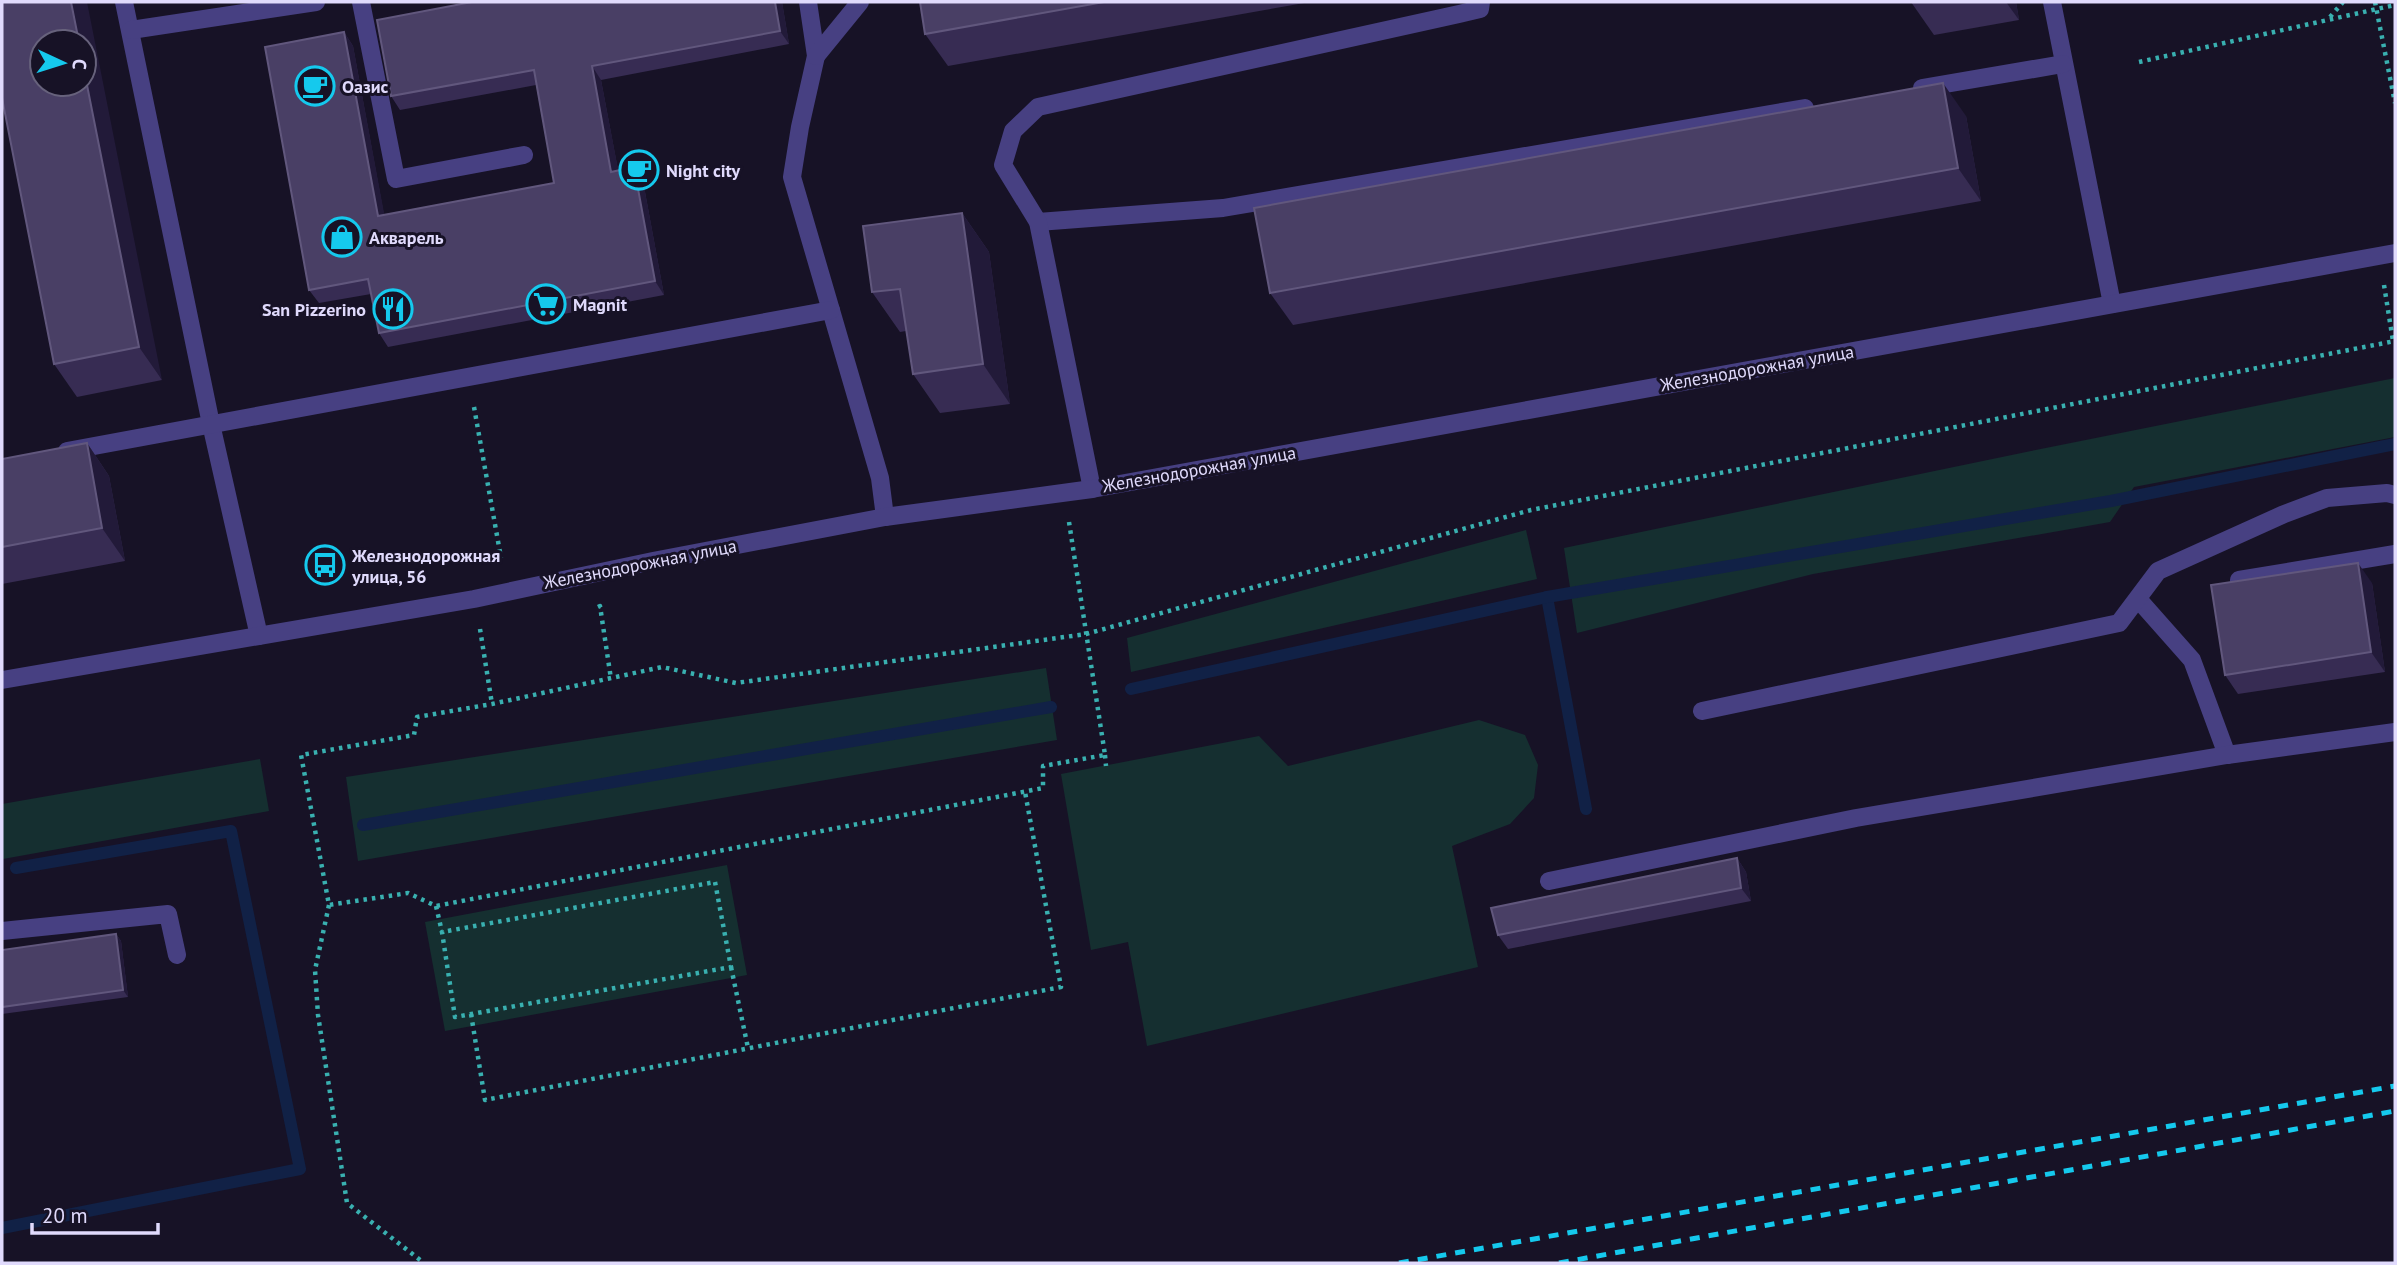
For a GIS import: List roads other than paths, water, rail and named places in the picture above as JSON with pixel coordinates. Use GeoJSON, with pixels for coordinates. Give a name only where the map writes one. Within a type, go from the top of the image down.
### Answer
{"type":"FeatureCollection","features":[{"type":"Feature","properties":{"kind":"street"},"geometry":{"type":"LineString","coordinates":[[124,2],[211,424],[259,636]]}},
{"type":"Feature","properties":{"kind":"street"},"geometry":{"type":"LineString","coordinates":[[131,30],[316,2]]}},
{"type":"Feature","properties":{"kind":"street"},"geometry":{"type":"LineString","coordinates":[[361,2],[396,179],[524,155]]}},
{"type":"Feature","properties":{"kind":"street"},"geometry":{"type":"LineString","coordinates":[[808,2],[816,56],[792,177],[880,478],[885,517]]}},
{"type":"Feature","properties":{"kind":"street"},"geometry":{"type":"LineString","coordinates":[[816,56],[860,2]]}},
{"type":"Feature","properties":{"kind":"street"},"geometry":{"type":"LineString","coordinates":[[1092,489],[1038,222],[1003,165],[1013,131],[1038,107],[1459,14],[1480,9],[1481,2]]}},
{"type":"Feature","properties":{"kind":"street"},"geometry":{"type":"LineString","coordinates":[[2052,2],[2112,304]]}},
{"type":"Feature","properties":{"kind":"street"},"geometry":{"type":"LineString","coordinates":[[1898,92],[2063,64]]}},
{"type":"Feature","properties":{"kind":"street"},"geometry":{"type":"LineString","coordinates":[[1038,222],[1223,208],[1815,107]]}},
{"type":"Feature","properties":{"kind":"street","name":"Железнодорожная улица"},"geometry":{"type":"LineString","coordinates":[[2,680],[474,598],[885,517],[1092,489],[2395,253]]}},
{"type":"Feature","properties":{"kind":"street"},"geometry":{"type":"LineString","coordinates":[[54,453],[831,310]]}},
{"type":"Feature","properties":{"kind":"street"},"geometry":{"type":"LineString","coordinates":[[1702,710],[2119,623],[2158,571],[2282,515],[2327,498],[2387,493],[2395,495]]}},
{"type":"Feature","properties":{"kind":"street"},"geometry":{"type":"LineString","coordinates":[[2239,580],[2395,554]]}},
{"type":"Feature","properties":{"kind":"street"},"geometry":{"type":"LineString","coordinates":[[2138,598],[2193,660],[2227,755]]}},
{"type":"Feature","properties":{"kind":"street"},"geometry":{"type":"LineString","coordinates":[[1549,881],[1856,818],[2227,755],[2395,732]]}},
{"type":"Feature","properties":{"kind":"street"},"geometry":{"type":"LineString","coordinates":[[2,931],[168,914],[177,955]]}},
{"type":"Feature","properties":{"kind":"waterway"},"geometry":{"type":"LineString","coordinates":[[1131,689],[1547,597],[2111,501],[2395,444]]}},
{"type":"Feature","properties":{"kind":"waterway"},"geometry":{"type":"LineString","coordinates":[[1547,597],[1586,809]]}},
{"type":"Feature","properties":{"kind":"waterway"},"geometry":{"type":"LineString","coordinates":[[363,825],[1051,707]]}},
{"type":"Feature","properties":{"kind":"waterway"},"geometry":{"type":"LineString","coordinates":[[2,1228],[300,1169],[231,831],[16,868]]}},
{"type":"Feature","properties":{"kind":"railway"},"geometry":{"type":"LineString","coordinates":[[1399,1263],[2395,1086]]}},
{"type":"Feature","properties":{"kind":"railway"},"geometry":{"type":"LineString","coordinates":[[1559,1263],[2395,1111]]}},
{"type":"Feature","properties":{"kind":"place","name":"Оазис"},"geometry":{"type":"Point","coordinates":[315,86]}},
{"type":"Feature","properties":{"kind":"place","name":"Night city"},"geometry":{"type":"Point","coordinates":[639,170]}},
{"type":"Feature","properties":{"kind":"place","name":"Акварель"},"geometry":{"type":"Point","coordinates":[342,237]}},
{"type":"Feature","properties":{"kind":"place","name":"Magnit"},"geometry":{"type":"Point","coordinates":[546,304]}},
{"type":"Feature","properties":{"kind":"place","name":"San Pizzerino"},"geometry":{"type":"Point","coordinates":[393,309]}},
{"type":"Feature","properties":{"kind":"place","name":"Железнодорожная улица, 56"},"geometry":{"type":"Point","coordinates":[325,565]}}]}
